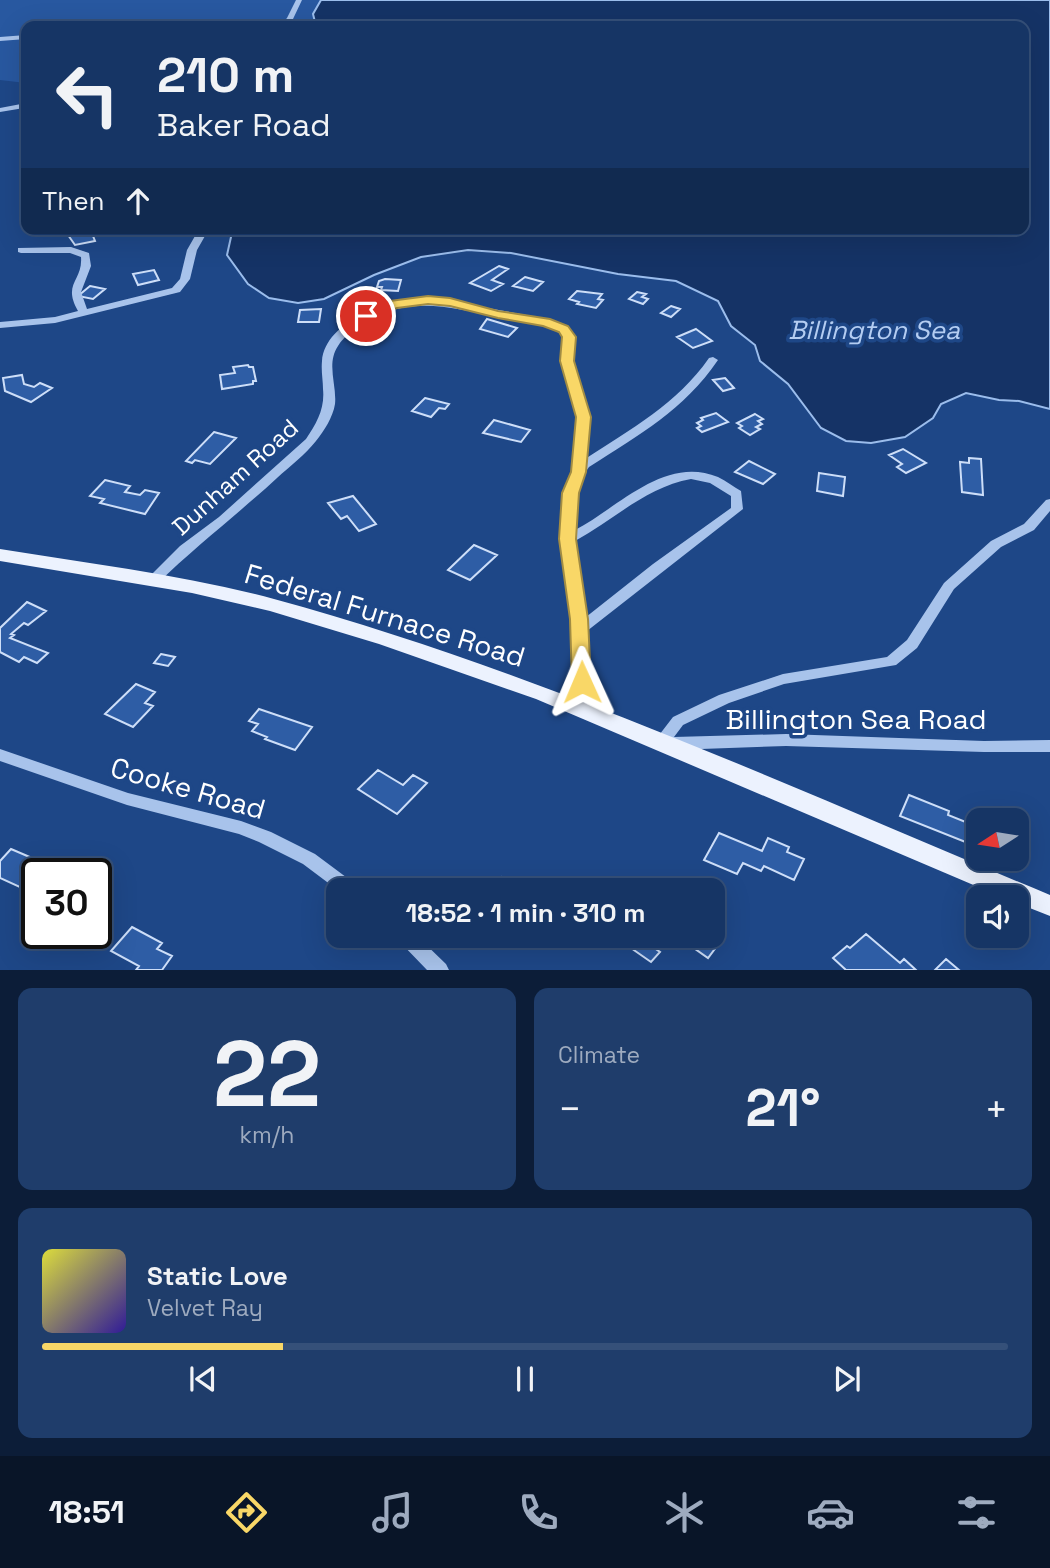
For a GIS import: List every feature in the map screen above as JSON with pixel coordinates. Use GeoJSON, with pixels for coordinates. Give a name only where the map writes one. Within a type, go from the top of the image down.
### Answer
{"type":"FeatureCollection","features":[{"type":"Feature","properties":{"kind":"main road","name":"Federal Furnace Road"},"geometry":{"type":"LineString","coordinates":[[0,555],[153,580],[271,605],[386,639],[566,704],[1050,906]]}},
{"type":"Feature","properties":{"kind":"street"},"geometry":{"type":"LineString","coordinates":[[288,21],[299,0]]}},
{"type":"Feature","properties":{"kind":"street"},"geometry":{"type":"LineString","coordinates":[[0,39],[21,37]]}},
{"type":"Feature","properties":{"kind":"street"},"geometry":{"type":"LineString","coordinates":[[0,110],[21,106]]}},
{"type":"Feature","properties":{"kind":"street"},"geometry":{"type":"LineString","coordinates":[[0,325],[45,322],[176,290],[185,279],[192,250],[201,235]]}},
{"type":"Feature","properties":{"kind":"street"},"geometry":{"type":"LineString","coordinates":[[21,250],[71,250],[86,255],[88,265],[77,283],[77,299],[85,314]]}},
{"type":"Feature","properties":{"kind":"street","name":"Dunham Road"},"geometry":{"type":"LineString","coordinates":[[153,580],[310,441],[322,425],[329,405],[329,352],[350,327],[388,306],[428,300],[450,302],[546,322],[564,329],[569,337],[567,361],[583,417],[578,472]]}},
{"type":"Feature","properties":{"kind":"street"},"geometry":{"type":"LineString","coordinates":[[566,704],[582,682],[580,629],[568,539],[570,493],[578,472],[585,464],[673,407],[692,390],[713,360]]}},
{"type":"Feature","properties":{"kind":"street"},"geometry":{"type":"LineString","coordinates":[[568,539],[614,513],[653,483],[674,475],[696,475],[725,484],[737,494],[737,509],[657,567],[580,629]]}},
{"type":"Feature","properties":{"kind":"street"},"geometry":{"type":"LineString","coordinates":[[661,743],[678,721],[724,699],[783,678],[891,661],[912,644],[949,586],[996,544],[1028,527],[1050,503]]}},
{"type":"Feature","properties":{"kind":"street","name":"Billington Sea Road"},"geometry":{"type":"LineString","coordinates":[[661,743],[709,745],[784,740],[1050,746]]}},
{"type":"Feature","properties":{"kind":"street","name":"Cooke Road"},"geometry":{"type":"LineString","coordinates":[[0,755],[127,799],[253,832],[309,859],[335,878]]}},
{"type":"Feature","properties":{"kind":"street"},"geometry":{"type":"LineString","coordinates":[[417,948],[440,970]]}},
{"type":"Feature","properties":{"kind":"shaded area"},"geometry":{"type":"Polygon","coordinates":[[[0,0],[336,0],[334,21],[21,21],[21,82],[0,80],[0,0]]]}},
{"type":"Feature","properties":{"kind":"water","name":"Billington Sea"},"geometry":{"type":"Polygon","coordinates":[[[321,0],[1050,0],[1050,409],[966,393],[941,404],[933,418],[905,437],[871,443],[846,441],[821,428],[788,384],[760,361],[755,345],[731,326],[718,301],[676,281],[618,274],[511,253],[468,250],[421,257],[374,275],[324,299],[298,303],[269,298],[248,284],[227,255],[232,235],[1029,235],[1029,21],[315,21],[313,14],[321,0]]]}},
{"type":"Feature","properties":{"kind":"building"},"geometry":{"type":"Polygon","coordinates":[[[68,235],[93,235],[95,241],[75,245],[68,235]]]}},
{"type":"Feature","properties":{"kind":"building"},"geometry":{"type":"Polygon","coordinates":[[[499,266],[508,269],[492,280],[503,284],[491,291],[470,283],[499,266]]]}},
{"type":"Feature","properties":{"kind":"building"},"geometry":{"type":"Polygon","coordinates":[[[154,270],[159,280],[138,285],[133,274],[154,270]]]}},
{"type":"Feature","properties":{"kind":"building"},"geometry":{"type":"Polygon","coordinates":[[[525,277],[543,282],[533,291],[513,286],[525,277]]]}},
{"type":"Feature","properties":{"kind":"building"},"geometry":{"type":"Polygon","coordinates":[[[401,280],[398,291],[381,290],[382,287],[377,287],[379,281],[401,280]]]}},
{"type":"Feature","properties":{"kind":"building"},"geometry":{"type":"Polygon","coordinates":[[[90,286],[105,289],[93,299],[78,296],[90,286]]]}},
{"type":"Feature","properties":{"kind":"building"},"geometry":{"type":"Polygon","coordinates":[[[577,291],[602,294],[598,299],[603,300],[596,308],[577,304],[579,302],[569,299],[577,291]]]}},
{"type":"Feature","properties":{"kind":"building"},"geometry":{"type":"Polygon","coordinates":[[[637,292],[646,294],[642,297],[648,299],[643,304],[629,299],[637,292]]]}},
{"type":"Feature","properties":{"kind":"building"},"geometry":{"type":"Polygon","coordinates":[[[671,306],[680,309],[671,317],[661,313],[671,306]]]}},
{"type":"Feature","properties":{"kind":"building"},"geometry":{"type":"Polygon","coordinates":[[[321,309],[319,322],[298,322],[300,310],[321,309]]]}},
{"type":"Feature","properties":{"kind":"building"},"geometry":{"type":"Polygon","coordinates":[[[487,319],[517,328],[508,337],[480,329],[487,319]]]}},
{"type":"Feature","properties":{"kind":"building"},"geometry":{"type":"Polygon","coordinates":[[[696,329],[712,341],[693,348],[677,337],[696,329]]]}},
{"type":"Feature","properties":{"kind":"building"},"geometry":{"type":"Polygon","coordinates":[[[233,367],[253,367],[256,381],[253,381],[253,384],[222,389],[220,375],[235,373],[233,367]]]}},
{"type":"Feature","properties":{"kind":"building"},"geometry":{"type":"Polygon","coordinates":[[[22,375],[24,384],[34,387],[40,383],[52,388],[31,402],[5,391],[3,378],[22,375]]]}},
{"type":"Feature","properties":{"kind":"building"},"geometry":{"type":"Polygon","coordinates":[[[725,378],[734,388],[723,391],[713,380],[725,378]]]}},
{"type":"Feature","properties":{"kind":"building"},"geometry":{"type":"Polygon","coordinates":[[[425,398],[449,404],[445,409],[439,408],[431,417],[412,411],[425,398]]]}},
{"type":"Feature","properties":{"kind":"building"},"geometry":{"type":"Polygon","coordinates":[[[716,413],[728,422],[702,432],[697,428],[701,426],[697,423],[703,420],[701,418],[716,413]]]}},
{"type":"Feature","properties":{"kind":"building"},"geometry":{"type":"Polygon","coordinates":[[[755,414],[763,419],[758,421],[762,424],[756,427],[760,429],[750,435],[739,428],[742,426],[737,423],[755,414]]]}},
{"type":"Feature","properties":{"kind":"building"},"geometry":{"type":"Polygon","coordinates":[[[494,420],[530,430],[521,442],[483,433],[494,420]]]}},
{"type":"Feature","properties":{"kind":"building"},"geometry":{"type":"Polygon","coordinates":[[[214,432],[236,438],[210,464],[195,460],[192,463],[186,461],[214,432]]]}},
{"type":"Feature","properties":{"kind":"building"},"geometry":{"type":"Polygon","coordinates":[[[903,449],[926,463],[906,473],[897,467],[902,464],[889,455],[903,449]]]}},
{"type":"Feature","properties":{"kind":"building"},"geometry":{"type":"Polygon","coordinates":[[[969,458],[981,459],[983,495],[962,492],[960,462],[969,463],[969,458]]]}},
{"type":"Feature","properties":{"kind":"building"},"geometry":{"type":"Polygon","coordinates":[[[749,461],[775,474],[763,484],[735,472],[749,461]]]}},
{"type":"Feature","properties":{"kind":"building"},"geometry":{"type":"Polygon","coordinates":[[[819,473],[845,477],[843,496],[817,491],[819,473]]]}},
{"type":"Feature","properties":{"kind":"building"},"geometry":{"type":"Polygon","coordinates":[[[105,480],[130,486],[125,492],[140,495],[145,490],[159,493],[145,514],[100,503],[104,499],[90,496],[105,480]]]}},
{"type":"Feature","properties":{"kind":"building"},"geometry":{"type":"Polygon","coordinates":[[[353,496],[376,524],[359,531],[347,516],[341,519],[328,503],[353,496]]]}},
{"type":"Feature","properties":{"kind":"building"},"geometry":{"type":"Polygon","coordinates":[[[474,545],[497,555],[470,580],[448,570],[474,545]]]}},
{"type":"Feature","properties":{"kind":"building"},"geometry":{"type":"Polygon","coordinates":[[[27,602],[46,611],[28,625],[24,623],[10,638],[48,653],[37,663],[24,657],[19,662],[0,652],[0,628],[27,602]]]}},
{"type":"Feature","properties":{"kind":"building"},"geometry":{"type":"Polygon","coordinates":[[[161,654],[175,657],[168,666],[154,663],[161,654]]]}},
{"type":"Feature","properties":{"kind":"building"},"geometry":{"type":"Polygon","coordinates":[[[136,684],[155,692],[145,703],[153,706],[133,727],[105,714],[136,684]]]}},
{"type":"Feature","properties":{"kind":"building"},"geometry":{"type":"Polygon","coordinates":[[[259,709],[312,727],[295,750],[252,731],[258,724],[249,721],[259,709]]]}},
{"type":"Feature","properties":{"kind":"building"},"geometry":{"type":"Polygon","coordinates":[[[378,770],[403,785],[413,775],[427,783],[397,814],[358,789],[378,770]]]}},
{"type":"Feature","properties":{"kind":"building"},"geometry":{"type":"Polygon","coordinates":[[[909,795],[949,811],[948,815],[966,822],[966,842],[900,816],[909,795]]]}},
{"type":"Feature","properties":{"kind":"building"},"geometry":{"type":"Polygon","coordinates":[[[719,833],[762,851],[768,838],[789,847],[787,852],[804,859],[794,880],[764,866],[761,871],[743,863],[737,874],[704,860],[719,833]]]}},
{"type":"Feature","properties":{"kind":"building"},"geometry":{"type":"Polygon","coordinates":[[[11,849],[32,858],[21,858],[21,887],[0,878],[0,861],[11,849]]]}},
{"type":"Feature","properties":{"kind":"building"},"geometry":{"type":"Polygon","coordinates":[[[132,927],[162,943],[157,949],[172,956],[162,970],[136,970],[139,966],[111,951],[132,927]]]}},
{"type":"Feature","properties":{"kind":"building"},"geometry":{"type":"Polygon","coordinates":[[[866,934],[900,963],[904,959],[916,970],[846,970],[833,958],[866,934]]]}},
{"type":"Feature","properties":{"kind":"building"},"geometry":{"type":"Polygon","coordinates":[[[631,948],[654,948],[660,952],[651,962],[631,948]]]}},
{"type":"Feature","properties":{"kind":"building"},"geometry":{"type":"Polygon","coordinates":[[[694,948],[716,948],[708,958],[694,948]]]}},
{"type":"Feature","properties":{"kind":"building"},"geometry":{"type":"Polygon","coordinates":[[[946,959],[959,970],[935,970],[946,959]]]}},
{"type":"Feature","properties":{"kind":"route"},"geometry":{"type":"LineString","coordinates":[[366,316],[395,304],[428,300],[450,302],[546,322],[564,329],[569,337],[567,361],[583,417],[578,472],[570,493],[568,517],[569,561],[582,646],[582,682]]}}]}
